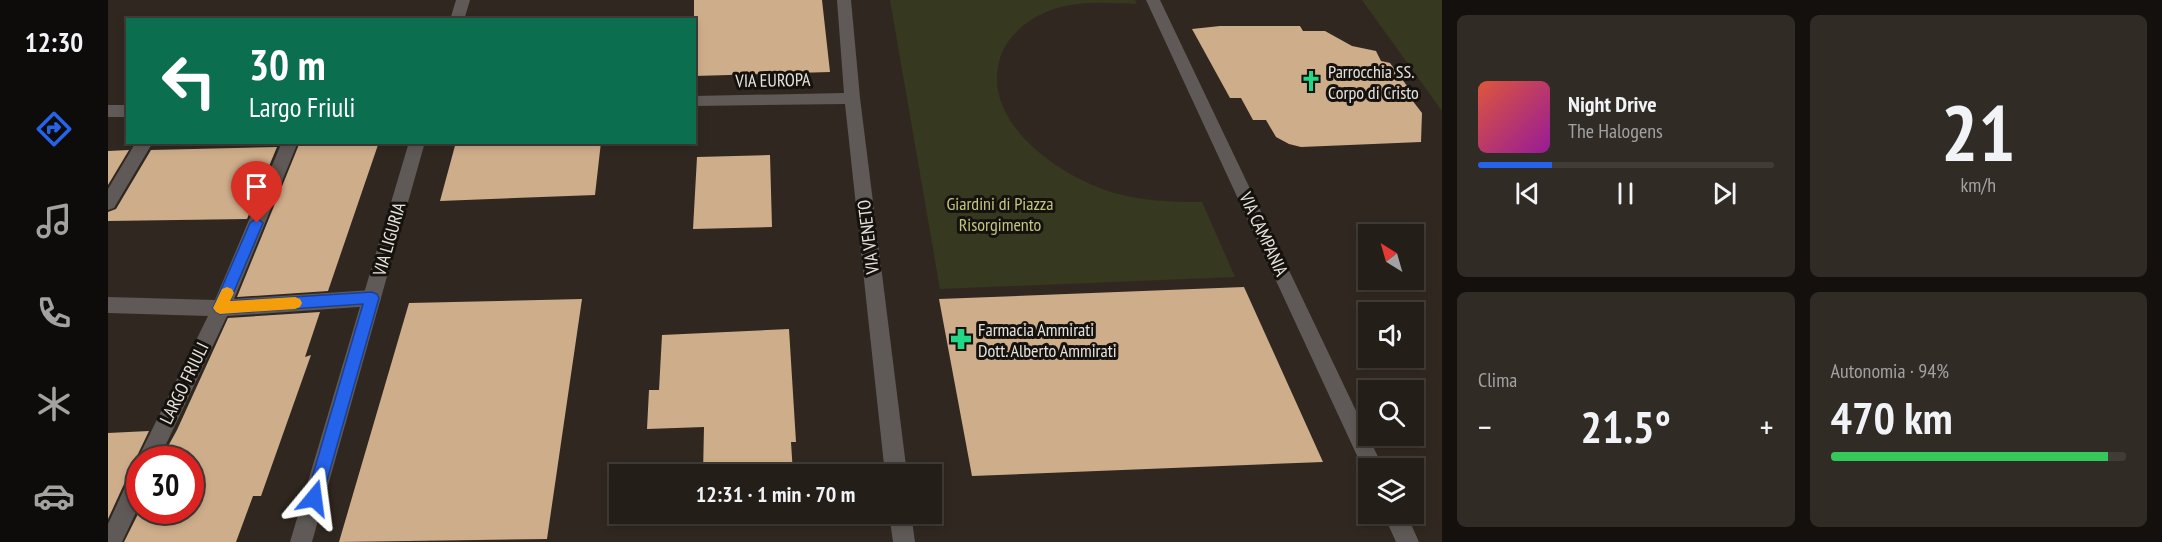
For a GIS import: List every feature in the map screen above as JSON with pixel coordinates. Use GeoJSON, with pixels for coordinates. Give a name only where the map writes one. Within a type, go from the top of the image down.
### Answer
{"type":"FeatureCollection","features":[{"type":"Feature","properties":{"kind":"street"},"geometry":{"type":"LineString","coordinates":[[458,18],[463,0]]}},
{"type":"Feature","properties":{"kind":"street","name":"VIA VENETO"},"geometry":{"type":"LineString","coordinates":[[844,0],[852,98],[895,464]]}},
{"type":"Feature","properties":{"kind":"street","name":"VIA CAMPANIA"},"geometry":{"type":"LineString","coordinates":[[1153,0],[1368,458]]}},
{"type":"Feature","properties":{"kind":"street","name":"VIA EUROPA"},"geometry":{"type":"LineString","coordinates":[[696,101],[852,98]]}},
{"type":"Feature","properties":{"kind":"street"},"geometry":{"type":"LineString","coordinates":[[108,111],[126,111]]}},
{"type":"Feature","properties":{"kind":"street"},"geometry":{"type":"LineString","coordinates":[[108,203],[144,144]]}},
{"type":"Feature","properties":{"kind":"street","name":"LARGO FRIULI"},"geometry":{"type":"LineString","coordinates":[[154,446],[220,308],[289,144]]}},
{"type":"Feature","properties":{"kind":"street","name":"VIA LIGURIA"},"geometry":{"type":"LineString","coordinates":[[301,542],[416,144]]}},
{"type":"Feature","properties":{"kind":"street"},"geometry":{"type":"LineString","coordinates":[[108,305],[220,308],[372,298]]}},
{"type":"Feature","properties":{"kind":"street"},"geometry":{"type":"LineString","coordinates":[[111,542],[126,509]]}},
{"type":"Feature","properties":{"kind":"street"},"geometry":{"type":"LineString","coordinates":[[902,524],[904,542]]}},
{"type":"Feature","properties":{"kind":"street"},"geometry":{"type":"LineString","coordinates":[[1399,524],[1408,542]]}},
{"type":"Feature","properties":{"kind":"green space","name":"Giardini di Piazza Risorgimento"},"geometry":{"type":"Polygon","coordinates":[[[890,0],[1135,0],[1137,4],[1094,3],[1061,7],[1034,18],[1018,30],[1006,45],[999,62],[997,84],[1002,105],[1012,124],[1044,157],[1083,181],[1114,193],[1139,198],[1202,202],[1235,277],[940,289],[890,0]]]}},
{"type":"Feature","properties":{"kind":"green space"},"geometry":{"type":"Polygon","coordinates":[[[1362,0],[1442,0],[1442,111],[1362,0]]]}},
{"type":"Feature","properties":{"kind":"building"},"geometry":{"type":"Polygon","coordinates":[[[694,0],[822,0],[830,72],[696,76],[696,18],[694,18],[694,0]]]}},
{"type":"Feature","properties":{"kind":"building","name":"Parrocchia SS. Corpo di Cristo"},"geometry":{"type":"Polygon","coordinates":[[[1220,26],[1300,26],[1303,31],[1325,31],[1352,46],[1376,51],[1381,61],[1390,63],[1416,98],[1412,100],[1422,113],[1421,142],[1301,147],[1276,137],[1266,120],[1253,120],[1241,98],[1230,98],[1192,29],[1220,26]]]}},
{"type":"Feature","properties":{"kind":"building"},"geometry":{"type":"Polygon","coordinates":[[[299,144],[378,144],[328,291],[237,297],[299,144]]]}},
{"type":"Feature","properties":{"kind":"building"},"geometry":{"type":"Polygon","coordinates":[[[455,144],[601,144],[595,195],[440,201],[455,144]]]}},
{"type":"Feature","properties":{"kind":"building"},"geometry":{"type":"Polygon","coordinates":[[[277,147],[247,219],[108,221],[108,212],[116,209],[151,150],[277,147]]]}},
{"type":"Feature","properties":{"kind":"building"},"geometry":{"type":"Polygon","coordinates":[[[129,150],[108,185],[108,151],[129,150]]]}},
{"type":"Feature","properties":{"kind":"building"},"geometry":{"type":"Polygon","coordinates":[[[770,155],[772,227],[693,229],[697,157],[770,155]]]}},
{"type":"Feature","properties":{"kind":"building"},"geometry":{"type":"Polygon","coordinates":[[[1244,287],[1323,462],[972,476],[939,299],[1244,287]]]}},
{"type":"Feature","properties":{"kind":"building"},"geometry":{"type":"Polygon","coordinates":[[[582,299],[547,539],[339,542],[409,303],[582,299]]]}},
{"type":"Feature","properties":{"kind":"building"},"geometry":{"type":"Polygon","coordinates":[[[320,312],[305,357],[311,355],[261,496],[253,496],[236,542],[124,542],[133,524],[204,524],[204,446],[168,446],[228,318],[320,312]]]}},
{"type":"Feature","properties":{"kind":"building"},"geometry":{"type":"Polygon","coordinates":[[[789,329],[796,442],[791,442],[792,464],[703,464],[704,427],[647,429],[649,390],[659,390],[662,335],[789,329]]]}},
{"type":"Feature","properties":{"kind":"building"},"geometry":{"type":"Polygon","coordinates":[[[149,431],[142,446],[126,446],[126,480],[108,519],[108,433],[149,431]]]}},
{"type":"Feature","properties":{"kind":"slow traffic"},"geometry":{"type":"LineString","coordinates":[[227,293],[220,308],[295,303]]}},
{"type":"Feature","properties":{"kind":"place","name":"Parrocchia SS. Corpo di Cristo"},"geometry":{"type":"Point","coordinates":[1311,81]}},
{"type":"Feature","properties":{"kind":"place","name":"Farmacia Ammirati Dott. Alberto Ammirati"},"geometry":{"type":"Point","coordinates":[961,339]}},
{"type":"Feature","properties":{"kind":"route"},"geometry":{"type":"LineString","coordinates":[[257,223],[220,308],[372,298],[314,498]]}}]}
